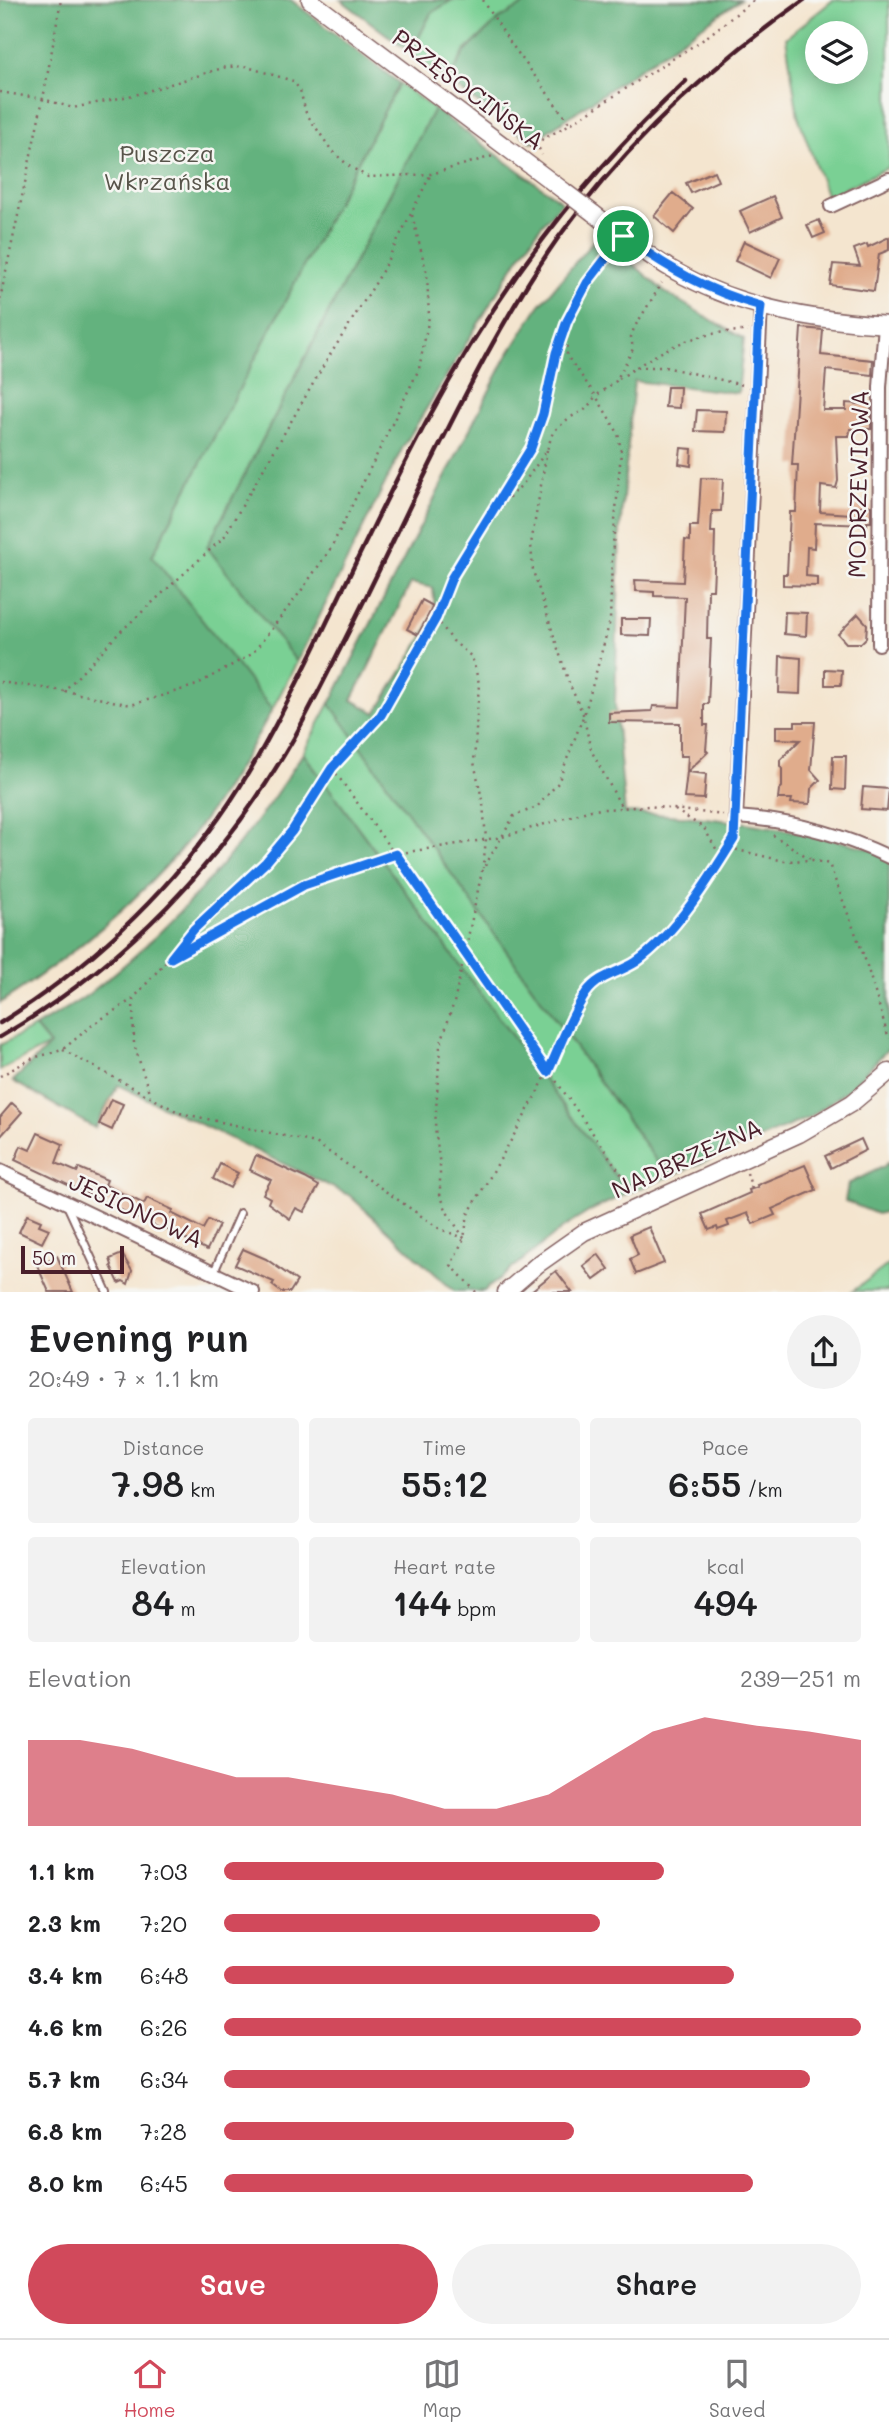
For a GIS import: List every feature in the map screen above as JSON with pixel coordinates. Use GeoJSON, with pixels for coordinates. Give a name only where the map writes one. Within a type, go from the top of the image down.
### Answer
{"type":"FeatureCollection","features":[{"type":"Feature","properties":{"kind":"street","name":"PRZĘSOCIŃSKA"},"geometry":{"type":"LineString","coordinates":[[310,0],[623,236],[685,277],[727,296],[761,306],[825,318],[887,325]]}},
{"type":"Feature","properties":{"kind":"street"},"geometry":{"type":"LineString","coordinates":[[831,206],[889,179]]}},
{"type":"Feature","properties":{"kind":"street"},"geometry":{"type":"LineString","coordinates":[[761,306],[736,817],[772,820],[822,831],[889,857]]}},
{"type":"Feature","properties":{"kind":"street","name":"MODRZEWIOWA"},"geometry":{"type":"LineString","coordinates":[[879,644],[880,387],[887,325]]}},
{"type":"Feature","properties":{"kind":"street","name":"NADBRZEŻNA"},"geometry":{"type":"LineString","coordinates":[[506,1292],[537,1265],[584,1232],[799,1134],[832,1116],[889,1072]]}},
{"type":"Feature","properties":{"kind":"street","name":"JESIONOWA"},"geometry":{"type":"LineString","coordinates":[[0,1171],[253,1292]]}},
{"type":"Feature","properties":{"kind":"lane"},"geometry":{"type":"LineString","coordinates":[[64,1200],[107,1292]]}},
{"type":"Feature","properties":{"kind":"lane"},"geometry":{"type":"LineString","coordinates":[[214,1272],[240,1213]]}},
{"type":"Feature","properties":{"kind":"path"},"geometry":{"type":"LineString","coordinates":[[0,299],[43,99],[61,0]]}},
{"type":"Feature","properties":{"kind":"path"},"geometry":{"type":"LineString","coordinates":[[483,0],[507,38],[570,124]]}},
{"type":"Feature","properties":{"kind":"path"},"geometry":{"type":"LineString","coordinates":[[519,157],[536,142],[570,124],[704,39],[754,0]]}},
{"type":"Feature","properties":{"kind":"path"},"geometry":{"type":"LineString","coordinates":[[0,92],[43,99],[73,108],[138,94],[226,67],[244,66],[293,81],[299,90],[306,113],[332,151],[349,166],[368,177],[431,174],[485,160],[503,146]]}},
{"type":"Feature","properties":{"kind":"path"},"geometry":{"type":"LineString","coordinates":[[64,691],[119,633],[224,537],[325,363],[378,279],[431,174]]}},
{"type":"Feature","properties":{"kind":"path"},"geometry":{"type":"LineString","coordinates":[[0,682],[64,691],[131,705],[194,686],[253,654],[331,548],[419,369],[429,317],[428,274],[411,211]]}},
{"type":"Feature","properties":{"kind":"path"},"geometry":{"type":"LineString","coordinates":[[0,1076],[33,1058],[62,1050],[95,1023],[133,999],[194,929],[266,862],[292,831],[332,768],[381,715],[436,618],[452,577],[531,448],[543,414],[556,353],[567,321],[587,283],[623,236]]}},
{"type":"Feature","properties":{"kind":"path"},"geometry":{"type":"LineString","coordinates":[[616,381],[633,349],[631,337],[634,328],[662,283]]}},
{"type":"Feature","properties":{"kind":"path"},"geometry":{"type":"LineString","coordinates":[[482,871],[514,816],[537,807],[558,783],[583,714],[610,621],[612,556],[621,452],[618,433],[567,356],[567,321]]}},
{"type":"Feature","properties":{"kind":"path"},"geometry":{"type":"LineString","coordinates":[[622,808],[591,750],[583,714],[569,683],[533,571],[531,544],[547,450],[553,432],[569,418],[586,409],[596,396],[657,353],[683,341],[731,331],[748,331]]}},
{"type":"Feature","properties":{"kind":"path"},"geometry":{"type":"LineString","coordinates":[[637,367],[665,367],[745,385]]}},
{"type":"Feature","properties":{"kind":"path"},"geometry":{"type":"LineString","coordinates":[[491,513],[523,484],[547,450]]}},
{"type":"Feature","properties":{"kind":"path"},"geometry":{"type":"LineString","coordinates":[[436,618],[453,641],[472,657],[479,683],[474,762],[486,839],[482,871],[455,999],[440,1046],[435,1127],[440,1194],[447,1212],[464,1238]]}},
{"type":"Feature","properties":{"kind":"path"},"geometry":{"type":"LineString","coordinates":[[332,768],[396,854],[642,1204]]}},
{"type":"Feature","properties":{"kind":"path"},"geometry":{"type":"LineString","coordinates":[[171,958],[304,885],[396,854],[502,836],[591,810],[649,806],[736,817],[734,839],[729,848],[708,882],[663,937],[636,962],[603,977],[587,992],[548,1072],[468,1214],[464,1238],[451,1265],[475,1292]]}},
{"type":"Feature","properties":{"kind":"path"},"geometry":{"type":"LineString","coordinates":[[672,809],[704,828],[722,859]]}},
{"type":"Feature","properties":{"kind":"path"},"geometry":{"type":"LineString","coordinates":[[768,831],[812,860]]}},
{"type":"Feature","properties":{"kind":"path"},"geometry":{"type":"LineString","coordinates":[[729,848],[785,861],[812,860],[829,864],[864,956],[889,1039]]}},
{"type":"Feature","properties":{"kind":"path"},"geometry":{"type":"LineString","coordinates":[[133,999],[134,1044],[151,1097]]}},
{"type":"Feature","properties":{"kind":"path"},"geometry":{"type":"LineString","coordinates":[[62,1050],[180,1113],[316,1143],[440,1229],[464,1238]]}},
{"type":"Feature","properties":{"kind":"path"},"geometry":{"type":"LineString","coordinates":[[746,1170],[752,1189]]}},
{"type":"Feature","properties":{"kind":"green space","name":"Puszcza Wkrzańska"},"geometry":{"type":"Polygon","coordinates":[[[0,0],[291,0],[399,83],[152,556],[272,710],[219,799],[162,870],[97,932],[0,1003],[0,0]]]}},
{"type":"Feature","properties":{"kind":"green space"},"geometry":{"type":"Polygon","coordinates":[[[341,0],[452,0],[431,13],[411,53],[341,0]]]}},
{"type":"Feature","properties":{"kind":"green space"},"geometry":{"type":"Polygon","coordinates":[[[452,0],[532,0],[498,20],[465,51],[448,81],[411,53],[431,13],[452,0]]]}},
{"type":"Feature","properties":{"kind":"green space"},"geometry":{"type":"Polygon","coordinates":[[[532,0],[740,0],[532,142],[448,81],[465,52],[498,20],[532,0]]]}},
{"type":"Feature","properties":{"kind":"green space"},"geometry":{"type":"Polygon","coordinates":[[[833,0],[889,0],[889,167],[827,197],[798,116],[786,38],[805,23],[805,84],[868,84],[868,21],[807,21],[833,0]]]}},
{"type":"Feature","properties":{"kind":"green space"},"geometry":{"type":"Polygon","coordinates":[[[399,83],[434,109],[207,547],[297,662],[272,710],[152,556],[399,83]]]}},
{"type":"Feature","properties":{"kind":"green space"},"geometry":{"type":"Polygon","coordinates":[[[434,109],[562,202],[516,262],[403,447],[297,662],[207,547],[434,109]]]}},
{"type":"Feature","properties":{"kind":"green space"},"geometry":{"type":"Polygon","coordinates":[[[599,234],[666,293],[744,339],[738,393],[634,381],[620,530],[615,704],[625,813],[758,825],[824,837],[889,854],[889,1048],[849,1089],[810,1117],[668,1177],[330,704],[506,358],[539,306],[599,234]],[[411,583],[352,700],[376,713],[423,637],[435,612],[433,588],[411,583]]]}},
{"type":"Feature","properties":{"kind":"green space"},"geometry":{"type":"Polygon","coordinates":[[[330,703],[668,1177],[628,1193],[303,753],[330,703]]]}},
{"type":"Feature","properties":{"kind":"green space"},"geometry":{"type":"Polygon","coordinates":[[[303,753],[628,1193],[563,1228],[484,1291],[454,1291],[349,1195],[118,1085],[95,1128],[13,1081],[50,1045],[35,1027],[90,993],[151,941],[180,912],[258,819],[303,753]]]}},
{"type":"Feature","properties":{"kind":"green space"},"geometry":{"type":"Polygon","coordinates":[[[35,1027],[50,1045],[0,1070],[0,1045],[35,1027]]]}},
{"type":"Feature","properties":{"kind":"green space"},"geometry":{"type":"Polygon","coordinates":[[[889,1162],[889,1211],[877,1214],[845,1201],[848,1184],[889,1162]]]}},
{"type":"Feature","properties":{"kind":"green space"},"geometry":{"type":"Polygon","coordinates":[[[889,1264],[889,1291],[853,1291],[889,1264]]]}},
{"type":"Feature","properties":{"kind":"building"},"geometry":{"type":"Polygon","coordinates":[[[714,171],[718,181],[691,193],[686,183],[714,171]]]}},
{"type":"Feature","properties":{"kind":"building"},"geometry":{"type":"Polygon","coordinates":[[[673,193],[693,209],[674,233],[654,216],[673,193]]]}},
{"type":"Feature","properties":{"kind":"building"},"geometry":{"type":"Polygon","coordinates":[[[773,196],[782,217],[750,232],[740,211],[773,196]]]}},
{"type":"Feature","properties":{"kind":"building"},"geometry":{"type":"Polygon","coordinates":[[[819,220],[825,233],[813,238],[807,225],[819,220]]]}},
{"type":"Feature","properties":{"kind":"building"},"geometry":{"type":"Polygon","coordinates":[[[889,237],[889,250],[879,254],[874,291],[830,285],[833,264],[860,266],[854,249],[867,244],[868,247],[889,237]]]}},
{"type":"Feature","properties":{"kind":"building"},"geometry":{"type":"Polygon","coordinates":[[[744,241],[780,258],[771,278],[735,261],[744,241]]]}},
{"type":"Feature","properties":{"kind":"building"},"geometry":{"type":"Polygon","coordinates":[[[801,328],[823,330],[821,355],[873,360],[872,375],[826,370],[823,410],[846,410],[846,403],[871,405],[871,429],[850,429],[849,436],[836,436],[838,481],[836,488],[821,486],[820,512],[852,514],[852,506],[871,506],[871,522],[867,522],[867,525],[815,523],[814,548],[807,547],[806,576],[817,577],[817,586],[783,585],[783,574],[787,574],[790,512],[796,512],[798,465],[792,465],[801,328]]]}},
{"type":"Feature","properties":{"kind":"building"},"geometry":{"type":"Polygon","coordinates":[[[667,387],[680,387],[679,408],[665,407],[667,387]]]}},
{"type":"Feature","properties":{"kind":"building"},"geometry":{"type":"Polygon","coordinates":[[[697,410],[726,411],[725,432],[695,431],[697,410]]]}},
{"type":"Feature","properties":{"kind":"building"},"geometry":{"type":"Polygon","coordinates":[[[681,448],[692,449],[691,466],[679,464],[681,448]]]}},
{"type":"Feature","properties":{"kind":"building"},"geometry":{"type":"Polygon","coordinates":[[[701,478],[723,479],[721,511],[712,511],[711,532],[715,532],[714,569],[713,590],[708,590],[707,639],[711,639],[708,704],[704,704],[704,725],[708,725],[708,752],[687,772],[688,756],[680,756],[680,723],[609,722],[609,713],[652,711],[653,706],[680,707],[685,597],[654,596],[654,592],[636,591],[635,580],[683,582],[685,540],[690,541],[690,526],[698,526],[701,478]]]}},
{"type":"Feature","properties":{"kind":"building"},"geometry":{"type":"Polygon","coordinates":[[[422,600],[433,606],[418,635],[407,629],[422,600]]]}},
{"type":"Feature","properties":{"kind":"building"},"geometry":{"type":"Polygon","coordinates":[[[785,612],[807,613],[806,636],[784,634],[785,612]]]}},
{"type":"Feature","properties":{"kind":"building"},"geometry":{"type":"Polygon","coordinates":[[[858,614],[867,624],[866,638],[861,643],[846,643],[838,634],[858,614]]]}},
{"type":"Feature","properties":{"kind":"building"},"geometry":{"type":"Polygon","coordinates":[[[621,619],[651,619],[650,636],[621,635],[621,619]]]}},
{"type":"Feature","properties":{"kind":"building"},"geometry":{"type":"Polygon","coordinates":[[[780,656],[801,658],[800,694],[779,693],[780,656]]]}},
{"type":"Feature","properties":{"kind":"building"},"geometry":{"type":"Polygon","coordinates":[[[825,669],[842,670],[841,685],[825,685],[825,669]]]}},
{"type":"Feature","properties":{"kind":"building"},"geometry":{"type":"Polygon","coordinates":[[[795,722],[815,722],[811,770],[820,780],[811,789],[810,804],[791,803],[792,799],[778,799],[782,787],[780,760],[800,740],[776,739],[776,726],[795,726],[795,722]]]}},
{"type":"Feature","properties":{"kind":"building"},"geometry":{"type":"Polygon","coordinates":[[[833,756],[846,756],[845,790],[832,789],[833,756]]]}},
{"type":"Feature","properties":{"kind":"building"},"geometry":{"type":"Polygon","coordinates":[[[687,772],[706,774],[704,799],[684,798],[687,772]]]}},
{"type":"Feature","properties":{"kind":"building"},"geometry":{"type":"Polygon","coordinates":[[[863,787],[889,789],[887,811],[861,809],[863,787]]]}},
{"type":"Feature","properties":{"kind":"building"},"geometry":{"type":"Polygon","coordinates":[[[111,1099],[123,1104],[112,1130],[99,1124],[111,1099]]]}},
{"type":"Feature","properties":{"kind":"building"},"geometry":{"type":"Polygon","coordinates":[[[12,1103],[22,1112],[0,1137],[0,1117],[12,1103]]]}},
{"type":"Feature","properties":{"kind":"building"},"geometry":{"type":"Polygon","coordinates":[[[38,1133],[63,1144],[56,1163],[77,1172],[79,1168],[107,1180],[105,1185],[144,1204],[147,1198],[203,1229],[208,1220],[219,1225],[207,1250],[15,1160],[21,1146],[30,1150],[38,1133]]]}},
{"type":"Feature","properties":{"kind":"building"},"geometry":{"type":"Polygon","coordinates":[[[861,1139],[866,1150],[831,1168],[825,1156],[861,1139]]]}},
{"type":"Feature","properties":{"kind":"building"},"geometry":{"type":"Polygon","coordinates":[[[256,1155],[319,1186],[304,1212],[296,1208],[290,1219],[268,1203],[270,1198],[263,1194],[271,1180],[250,1170],[256,1155]]]}},
{"type":"Feature","properties":{"kind":"building"},"geometry":{"type":"Polygon","coordinates":[[[220,1164],[238,1173],[230,1188],[213,1179],[220,1164]]]}},
{"type":"Feature","properties":{"kind":"building"},"geometry":{"type":"Polygon","coordinates":[[[805,1165],[816,1190],[772,1209],[775,1215],[753,1224],[748,1213],[727,1221],[729,1226],[709,1230],[702,1214],[750,1193],[749,1190],[758,1187],[757,1185],[805,1165]]]}},
{"type":"Feature","properties":{"kind":"building"},"geometry":{"type":"Polygon","coordinates":[[[27,1215],[41,1221],[39,1225],[49,1229],[42,1243],[19,1232],[27,1215]]]}},
{"type":"Feature","properties":{"kind":"building"},"geometry":{"type":"Polygon","coordinates":[[[649,1227],[664,1263],[636,1274],[630,1259],[638,1255],[630,1235],[649,1227]]]}},
{"type":"Feature","properties":{"kind":"building"},"geometry":{"type":"Polygon","coordinates":[[[243,1249],[266,1259],[297,1281],[290,1292],[281,1292],[272,1285],[274,1282],[235,1265],[243,1249]]]}},
{"type":"Feature","properties":{"kind":"building"},"geometry":{"type":"Polygon","coordinates":[[[122,1254],[132,1271],[128,1284],[123,1281],[119,1283],[111,1266],[110,1259],[122,1254]]]}},
{"type":"Feature","properties":{"kind":"building"},"geometry":{"type":"Polygon","coordinates":[[[598,1254],[609,1269],[594,1280],[583,1266],[598,1254]]]}},
{"type":"Feature","properties":{"kind":"building"},"geometry":{"type":"Polygon","coordinates":[[[57,1256],[73,1292],[49,1292],[37,1265],[57,1256]]]}},
{"type":"Feature","properties":{"kind":"building"},"geometry":{"type":"Polygon","coordinates":[[[556,1271],[572,1292],[530,1292],[556,1271]]]}},
{"type":"Feature","properties":{"kind":"railway"},"geometry":{"type":"LineString","coordinates":[[0,1037],[45,1009],[129,943],[167,907],[236,827],[294,738],[467,391],[519,298],[558,238],[611,171],[671,109],[735,52],[804,0]]}},
{"type":"Feature","properties":{"kind":"railway"},"geometry":{"type":"LineString","coordinates":[[0,1023],[62,980],[120,931],[172,877],[219,818],[269,737],[413,448],[482,327],[543,239],[576,197],[611,157],[686,81]]}},
{"type":"Feature","properties":{"kind":"route"},"geometry":{"type":"LineString","coordinates":[[623,236],[685,277],[727,296],[761,306],[734,839],[708,882],[663,937],[636,962],[603,977],[587,992],[548,1072],[396,854],[304,885],[171,958],[194,929],[266,862],[292,831],[332,768],[381,715],[436,618],[452,577],[531,448],[543,414],[556,353],[567,321],[587,283],[623,236]]}}]}
